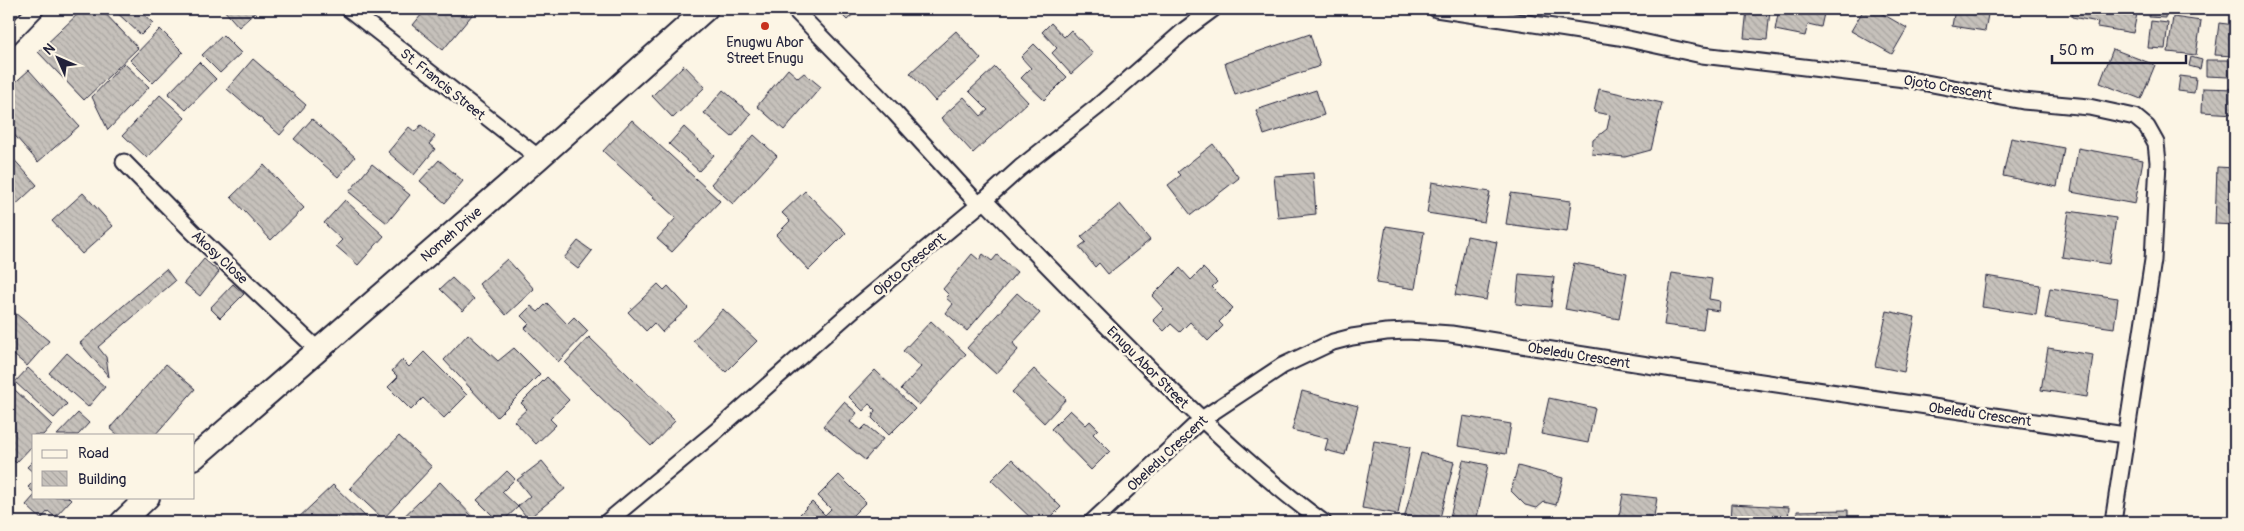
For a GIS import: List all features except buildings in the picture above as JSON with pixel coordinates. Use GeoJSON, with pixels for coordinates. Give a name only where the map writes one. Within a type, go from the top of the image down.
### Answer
{"type":"FeatureCollection","features":[{"type":"Feature","properties":{"kind":"main road","name":"Nomeh Drive"},"geometry":{"type":"LineString","coordinates":[[195,457],[539,158],[706,9]]}},
{"type":"Feature","properties":{"kind":"main road"},"geometry":{"type":"LineString","coordinates":[[122,522],[147,498]]}},
{"type":"Feature","properties":{"kind":"street"},"geometry":{"type":"LineString","coordinates":[[9,37],[36,9]]}},
{"type":"Feature","properties":{"kind":"street","name":"St. Francis Street"},"geometry":{"type":"LineString","coordinates":[[349,9],[539,158]]}},
{"type":"Feature","properties":{"kind":"street","name":"Enugu Abor Street"},"geometry":{"type":"LineString","coordinates":[[794,9],[1120,340],[1270,481],[1323,522]]}},
{"type":"Feature","properties":{"kind":"street","name":"Ojoto Crescent"},"geometry":{"type":"LineString","coordinates":[[607,522],[715,432],[854,309],[1020,168],[1096,107],[1186,29],[1213,9]]}},
{"type":"Feature","properties":{"kind":"street","name":"Ojoto Crescent"},"geometry":{"type":"LineString","coordinates":[[1436,9],[1619,37],[1702,55],[1905,79],[2022,101],[2089,107],[2135,117],[2146,127],[2156,144],[2158,162],[2153,260],[2113,522]]}},
{"type":"Feature","properties":{"kind":"street","name":"Akosy Close"},"geometry":{"type":"LineString","coordinates":[[124,162],[181,220],[318,350]]}},
{"type":"Feature","properties":{"kind":"street","name":"Obeledu Crescent"},"geometry":{"type":"LineString","coordinates":[[1092,522],[1202,419],[1282,366],[1312,350],[1352,337],[1408,331],[1451,334],[1673,369],[2125,435]]}},
{"type":"Feature","properties":{"kind":"place","name":"Enugwu Abor Street Enugu"},"geometry":{"type":"Point","coordinates":[765,26]}}]}
